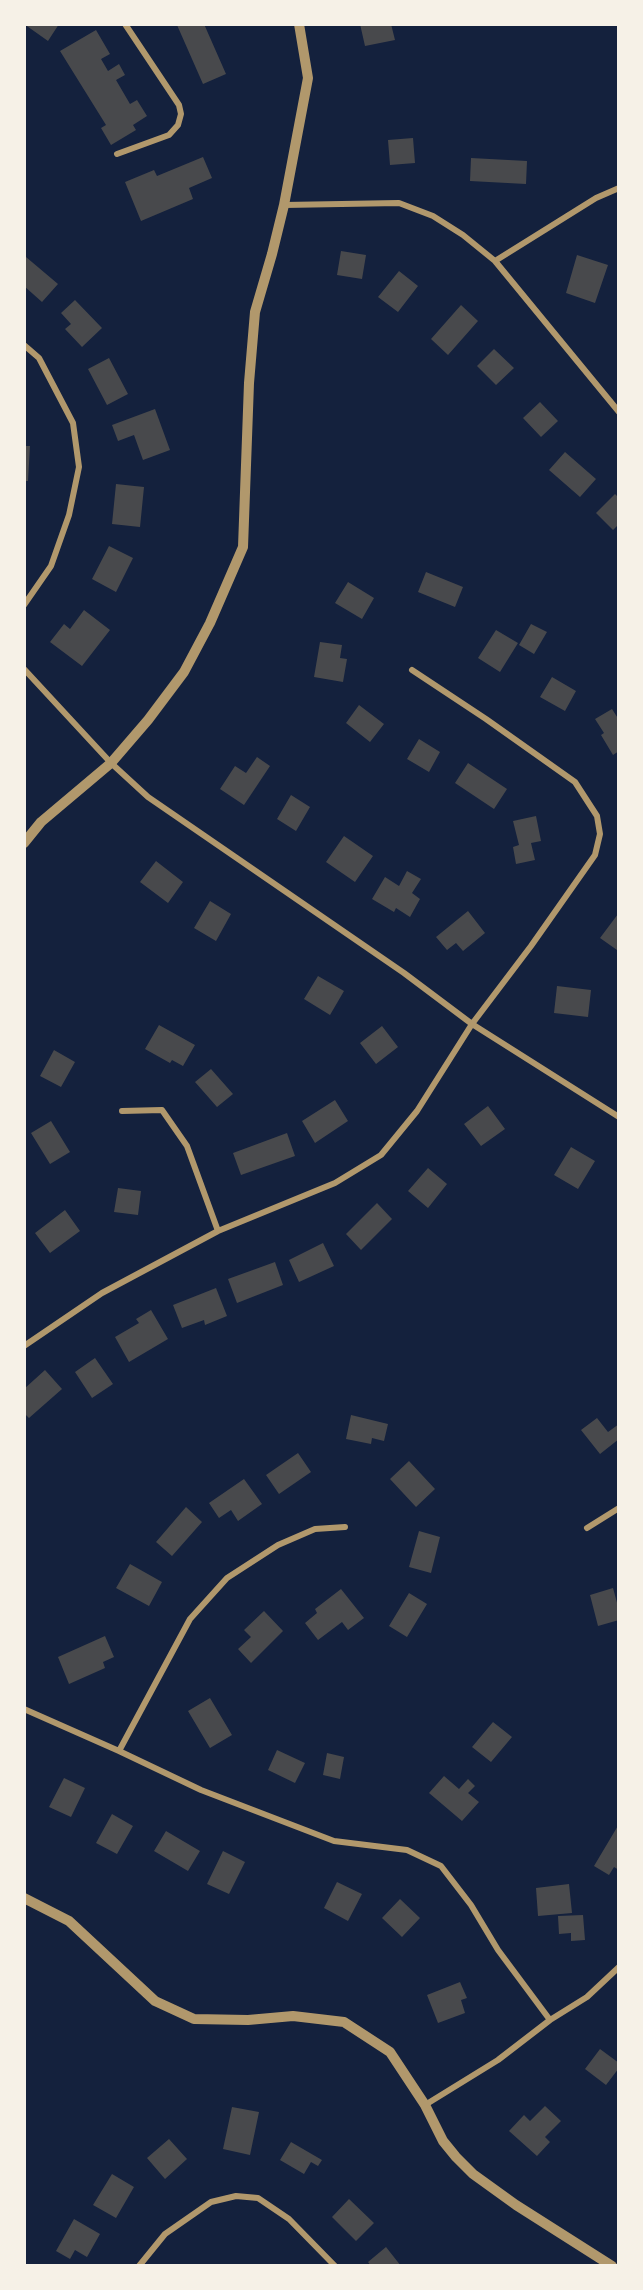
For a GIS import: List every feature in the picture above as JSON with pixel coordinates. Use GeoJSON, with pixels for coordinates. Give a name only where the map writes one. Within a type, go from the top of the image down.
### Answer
{"type":"FeatureCollection","features":[{"type":"Feature","properties":{"kind":"street"},"geometry":{"type":"LineString","coordinates":[[117,154],[170,135],[178,125],[181,114],[179,105],[125,24]]}},
{"type":"Feature","properties":{"kind":"street"},"geometry":{"type":"LineString","coordinates":[[24,843],[41,822],[111,763],[148,720],[184,672],[210,623],[243,547],[249,382],[255,312],[284,205],[308,78],[299,24]]}},
{"type":"Feature","properties":{"kind":"street"},"geometry":{"type":"LineString","coordinates":[[495,261],[596,198],[619,188]]}},
{"type":"Feature","properties":{"kind":"street"},"geometry":{"type":"LineString","coordinates":[[284,205],[399,203],[433,216],[463,235],[495,261],[619,412]]}},
{"type":"Feature","properties":{"kind":"street"},"geometry":{"type":"LineString","coordinates":[[24,345],[39,358],[73,423],[79,467],[69,515],[51,566],[24,605]]}},
{"type":"Feature","properties":{"kind":"street"},"geometry":{"type":"LineString","coordinates":[[24,669],[111,763],[148,796],[395,966],[472,1024],[619,1117]]}},
{"type":"Feature","properties":{"kind":"street"},"geometry":{"type":"LineString","coordinates":[[24,1346],[102,1293],[218,1231],[335,1183],[381,1155],[417,1112],[472,1024],[531,946],[595,855],[600,834],[597,816],[574,782],[412,670]]}},
{"type":"Feature","properties":{"kind":"street"},"geometry":{"type":"LineString","coordinates":[[122,1111],[162,1110],[188,1146],[218,1231]]}},
{"type":"Feature","properties":{"kind":"street"},"geometry":{"type":"LineString","coordinates":[[587,1528],[619,1508]]}},
{"type":"Feature","properties":{"kind":"street"},"geometry":{"type":"LineString","coordinates":[[119,1751],[189,1619],[227,1578],[278,1545],[315,1529],[345,1527]]}},
{"type":"Feature","properties":{"kind":"street"},"geometry":{"type":"LineString","coordinates":[[24,1709],[201,1790],[334,1841],[407,1850],[441,1866],[471,1905],[498,1950],[550,2020]]}},
{"type":"Feature","properties":{"kind":"street"},"geometry":{"type":"LineString","coordinates":[[24,1898],[69,1921],[155,2001],[194,2019],[249,2020],[293,2016],[344,2022],[390,2052],[425,2105],[443,2140],[473,2174],[516,2205],[612,2266]]}},
{"type":"Feature","properties":{"kind":"street"},"geometry":{"type":"LineString","coordinates":[[425,2105],[498,2060],[550,2020],[587,1997],[619,1967]]}},
{"type":"Feature","properties":{"kind":"street"},"geometry":{"type":"LineString","coordinates":[[139,2266],[165,2234],[211,2202],[236,2196],[258,2198],[289,2219],[335,2266]]}},
{"type":"Feature","properties":{"kind":"building"},"geometry":{"type":"Polygon","coordinates":[[[24,24],[59,24],[48,41],[24,24]]]}},
{"type":"Feature","properties":{"kind":"building"},"geometry":{"type":"Polygon","coordinates":[[[204,24],[226,74],[203,84],[177,25],[204,24]]]}},
{"type":"Feature","properties":{"kind":"building"},"geometry":{"type":"Polygon","coordinates":[[[360,24],[391,24],[395,40],[365,46],[360,24]]]}},
{"type":"Feature","properties":{"kind":"building"},"geometry":{"type":"Polygon","coordinates":[[[96,30],[110,54],[101,59],[108,71],[119,64],[125,75],[116,80],[130,104],[137,100],[147,116],[133,125],[136,130],[111,145],[101,128],[106,125],[60,51],[96,30]]]}},
{"type":"Feature","properties":{"kind":"building"},"geometry":{"type":"Polygon","coordinates":[[[413,138],[415,163],[390,165],[388,140],[413,138]]]}},
{"type":"Feature","properties":{"kind":"building"},"geometry":{"type":"Polygon","coordinates":[[[203,157],[212,178],[189,188],[193,199],[141,221],[125,182],[154,170],[157,176],[203,157]]]}},
{"type":"Feature","properties":{"kind":"building"},"geometry":{"type":"Polygon","coordinates":[[[471,158],[527,161],[526,184],[470,181],[471,158]]]}},
{"type":"Feature","properties":{"kind":"building"},"geometry":{"type":"Polygon","coordinates":[[[341,251],[366,255],[362,279],[337,275],[341,251]]]}},
{"type":"Feature","properties":{"kind":"building"},"geometry":{"type":"Polygon","coordinates":[[[577,255],[608,265],[595,303],[566,293],[577,255]]]}},
{"type":"Feature","properties":{"kind":"building"},"geometry":{"type":"Polygon","coordinates":[[[26,257],[58,284],[42,302],[24,286],[24,259],[26,257]]]}},
{"type":"Feature","properties":{"kind":"building"},"geometry":{"type":"Polygon","coordinates":[[[399,271],[418,286],[398,312],[378,297],[399,271]]]}},
{"type":"Feature","properties":{"kind":"building"},"geometry":{"type":"Polygon","coordinates":[[[75,300],[102,328],[82,347],[65,329],[71,324],[61,313],[75,300]]]}},
{"type":"Feature","properties":{"kind":"building"},"geometry":{"type":"Polygon","coordinates":[[[461,305],[478,321],[448,355],[431,339],[461,305]]]}},
{"type":"Feature","properties":{"kind":"building"},"geometry":{"type":"Polygon","coordinates":[[[494,349],[514,368],[496,385],[477,366],[494,349]]]}},
{"type":"Feature","properties":{"kind":"building"},"geometry":{"type":"Polygon","coordinates":[[[109,358],[128,394],[107,405],[88,369],[109,358]]]}},
{"type":"Feature","properties":{"kind":"building"},"geometry":{"type":"Polygon","coordinates":[[[540,402],[558,421],[541,437],[523,418],[540,402]]]}},
{"type":"Feature","properties":{"kind":"building"},"geometry":{"type":"Polygon","coordinates":[[[155,409],[170,450],[143,460],[134,435],[118,441],[112,425],[155,409]]]}},
{"type":"Feature","properties":{"kind":"building"},"geometry":{"type":"Polygon","coordinates":[[[24,446],[30,446],[28,481],[24,481],[24,446]]]}},
{"type":"Feature","properties":{"kind":"building"},"geometry":{"type":"Polygon","coordinates":[[[565,452],[596,479],[580,497],[549,470],[565,452]]]}},
{"type":"Feature","properties":{"kind":"building"},"geometry":{"type":"Polygon","coordinates":[[[116,484],[144,487],[140,527],[112,524],[116,484]]]}},
{"type":"Feature","properties":{"kind":"building"},"geometry":{"type":"Polygon","coordinates":[[[615,494],[619,498],[619,524],[613,530],[596,513],[615,494]]]}},
{"type":"Feature","properties":{"kind":"building"},"geometry":{"type":"Polygon","coordinates":[[[109,546],[133,558],[116,592],[92,579],[109,546]]]}},
{"type":"Feature","properties":{"kind":"building"},"geometry":{"type":"Polygon","coordinates":[[[426,572],[463,587],[455,607],[418,592],[426,572]]]}},
{"type":"Feature","properties":{"kind":"building"},"geometry":{"type":"Polygon","coordinates":[[[348,582],[374,598],[362,619],[335,603],[348,582]]]}},
{"type":"Feature","properties":{"kind":"building"},"geometry":{"type":"Polygon","coordinates":[[[84,610],[110,630],[82,666],[50,642],[64,624],[70,629],[84,610]]]}},
{"type":"Feature","properties":{"kind":"building"},"geometry":{"type":"Polygon","coordinates":[[[531,624],[547,632],[534,654],[519,645],[531,624]]]}},
{"type":"Feature","properties":{"kind":"building"},"geometry":{"type":"Polygon","coordinates":[[[496,630],[518,643],[500,672],[478,658],[496,630]]]}},
{"type":"Feature","properties":{"kind":"building"},"geometry":{"type":"Polygon","coordinates":[[[320,642],[342,645],[340,658],[347,659],[343,682],[314,677],[320,642]]]}},
{"type":"Feature","properties":{"kind":"building"},"geometry":{"type":"Polygon","coordinates":[[[552,677],[576,691],[565,711],[540,697],[552,677]]]}},
{"type":"Feature","properties":{"kind":"building"},"geometry":{"type":"Polygon","coordinates":[[[359,705],[384,724],[370,742],[346,723],[359,705]]]}},
{"type":"Feature","properties":{"kind":"building"},"geometry":{"type":"Polygon","coordinates":[[[612,709],[619,720],[619,751],[613,755],[595,719],[612,709]]]}},
{"type":"Feature","properties":{"kind":"building"},"geometry":{"type":"Polygon","coordinates":[[[419,739],[440,752],[429,772],[407,759],[419,739]]]}},
{"type":"Feature","properties":{"kind":"building"},"geometry":{"type":"Polygon","coordinates":[[[257,757],[270,766],[244,805],[220,789],[235,766],[246,773],[257,757]]]}},
{"type":"Feature","properties":{"kind":"building"},"geometry":{"type":"Polygon","coordinates":[[[468,763],[507,789],[494,809],[455,783],[468,763]]]}},
{"type":"Feature","properties":{"kind":"building"},"geometry":{"type":"Polygon","coordinates":[[[291,795],[310,807],[296,831],[277,819],[291,795]]]}},
{"type":"Feature","properties":{"kind":"building"},"geometry":{"type":"Polygon","coordinates":[[[536,816],[541,841],[531,843],[535,860],[516,864],[513,847],[519,845],[513,821],[536,816]]]}},
{"type":"Feature","properties":{"kind":"building"},"geometry":{"type":"Polygon","coordinates":[[[344,836],[373,856],[355,882],[326,862],[344,836]]]}},
{"type":"Feature","properties":{"kind":"building"},"geometry":{"type":"Polygon","coordinates":[[[156,861],[183,882],[168,903],[140,882],[156,861]]]}},
{"type":"Feature","properties":{"kind":"building"},"geometry":{"type":"Polygon","coordinates":[[[407,871],[421,879],[412,893],[420,899],[410,917],[396,908],[394,912],[372,899],[385,877],[399,886],[407,871]]]}},
{"type":"Feature","properties":{"kind":"building"},"geometry":{"type":"Polygon","coordinates":[[[210,901],[231,914],[216,941],[194,928],[210,901]]]}},
{"type":"Feature","properties":{"kind":"building"},"geometry":{"type":"Polygon","coordinates":[[[468,911],[485,933],[463,951],[456,943],[447,950],[436,937],[468,911]]]}},
{"type":"Feature","properties":{"kind":"building"},"geometry":{"type":"Polygon","coordinates":[[[618,914],[619,948],[617,950],[600,938],[618,914]]]}},
{"type":"Feature","properties":{"kind":"building"},"geometry":{"type":"Polygon","coordinates":[[[318,976],[344,991],[330,1015],[304,999],[318,976]]]}},
{"type":"Feature","properties":{"kind":"building"},"geometry":{"type":"Polygon","coordinates":[[[557,986],[591,990],[588,1017],[554,1013],[557,986]]]}},
{"type":"Feature","properties":{"kind":"building"},"geometry":{"type":"Polygon","coordinates":[[[159,1025],[195,1045],[183,1066],[172,1060],[170,1063],[145,1049],[159,1025]]]}},
{"type":"Feature","properties":{"kind":"building"},"geometry":{"type":"Polygon","coordinates":[[[382,1026],[398,1047],[376,1064],[360,1043],[382,1026]]]}},
{"type":"Feature","properties":{"kind":"building"},"geometry":{"type":"Polygon","coordinates":[[[54,1050],[75,1062],[61,1087],[40,1076],[54,1050]]]}},
{"type":"Feature","properties":{"kind":"building"},"geometry":{"type":"Polygon","coordinates":[[[211,1069],[233,1094],[217,1107],[195,1082],[211,1069]]]}},
{"type":"Feature","properties":{"kind":"building"},"geometry":{"type":"Polygon","coordinates":[[[335,1100],[348,1121],[315,1143],[302,1121],[335,1100]]]}},
{"type":"Feature","properties":{"kind":"building"},"geometry":{"type":"Polygon","coordinates":[[[488,1106],[505,1129],[481,1146],[464,1124],[488,1106]]]}},
{"type":"Feature","properties":{"kind":"building"},"geometry":{"type":"Polygon","coordinates":[[[51,1121],[70,1152],[50,1164],[31,1133],[51,1121]]]}},
{"type":"Feature","properties":{"kind":"building"},"geometry":{"type":"Polygon","coordinates":[[[287,1133],[295,1156],[241,1175],[233,1153],[287,1133]]]}},
{"type":"Feature","properties":{"kind":"building"},"geometry":{"type":"Polygon","coordinates":[[[571,1147],[595,1161],[578,1189],[554,1175],[571,1147]]]}},
{"type":"Feature","properties":{"kind":"building"},"geometry":{"type":"Polygon","coordinates":[[[428,1168],[447,1184],[428,1208],[408,1191],[428,1168]]]}},
{"type":"Feature","properties":{"kind":"building"},"geometry":{"type":"Polygon","coordinates":[[[118,1188],[141,1191],[138,1215],[114,1212],[118,1188]]]}},
{"type":"Feature","properties":{"kind":"building"},"geometry":{"type":"Polygon","coordinates":[[[377,1203],[392,1219],[361,1250],[346,1234],[377,1203]]]}},
{"type":"Feature","properties":{"kind":"building"},"geometry":{"type":"Polygon","coordinates":[[[65,1210],[80,1231],[50,1253],[35,1233],[65,1210]]]}},
{"type":"Feature","properties":{"kind":"building"},"geometry":{"type":"Polygon","coordinates":[[[323,1243],[334,1266],[299,1282],[289,1260],[323,1243]]]}},
{"type":"Feature","properties":{"kind":"building"},"geometry":{"type":"Polygon","coordinates":[[[275,1262],[283,1285],[237,1303],[228,1279],[275,1262]]]}},
{"type":"Feature","properties":{"kind":"building"},"geometry":{"type":"Polygon","coordinates":[[[216,1288],[227,1316],[205,1325],[204,1320],[182,1328],[173,1305],[216,1288]]]}},
{"type":"Feature","properties":{"kind":"building"},"geometry":{"type":"Polygon","coordinates":[[[151,1310],[168,1339],[129,1362],[115,1337],[139,1323],[136,1319],[151,1310]]]}},
{"type":"Feature","properties":{"kind":"building"},"geometry":{"type":"Polygon","coordinates":[[[95,1358],[113,1384],[92,1398],[75,1372],[95,1358]]]}},
{"type":"Feature","properties":{"kind":"building"},"geometry":{"type":"Polygon","coordinates":[[[45,1370],[62,1389],[29,1418],[24,1413],[24,1389],[45,1370]]]}},
{"type":"Feature","properties":{"kind":"building"},"geometry":{"type":"Polygon","coordinates":[[[351,1415],[388,1424],[384,1441],[372,1438],[371,1444],[346,1439],[351,1415]]]}},
{"type":"Feature","properties":{"kind":"building"},"geometry":{"type":"Polygon","coordinates":[[[597,1418],[608,1432],[619,1424],[619,1439],[600,1454],[581,1430],[597,1418]]]}},
{"type":"Feature","properties":{"kind":"building"},"geometry":{"type":"Polygon","coordinates":[[[298,1453],[311,1472],[279,1494],[266,1475],[298,1453]]]}},
{"type":"Feature","properties":{"kind":"building"},"geometry":{"type":"Polygon","coordinates":[[[409,1461],[435,1489],[416,1507],[390,1479],[409,1461]]]}},
{"type":"Feature","properties":{"kind":"building"},"geometry":{"type":"Polygon","coordinates":[[[244,1479],[262,1504],[238,1521],[231,1510],[219,1518],[209,1503],[244,1479]]]}},
{"type":"Feature","properties":{"kind":"building"},"geometry":{"type":"Polygon","coordinates":[[[186,1507],[202,1522],[172,1556],[156,1542],[186,1507]]]}},
{"type":"Feature","properties":{"kind":"building"},"geometry":{"type":"Polygon","coordinates":[[[419,1531],[440,1537],[431,1573],[409,1567],[419,1531]]]}},
{"type":"Feature","properties":{"kind":"building"},"geometry":{"type":"Polygon","coordinates":[[[130,1564],[162,1582],[149,1606],[116,1588],[130,1564]]]}},
{"type":"Feature","properties":{"kind":"building"},"geometry":{"type":"Polygon","coordinates":[[[613,1588],[619,1610],[619,1620],[598,1626],[590,1595],[613,1588]]]}},
{"type":"Feature","properties":{"kind":"building"},"geometry":{"type":"Polygon","coordinates":[[[341,1589],[364,1618],[348,1630],[342,1622],[318,1640],[305,1623],[317,1613],[315,1609],[341,1589]]]}},
{"type":"Feature","properties":{"kind":"building"},"geometry":{"type":"Polygon","coordinates":[[[409,1593],[427,1604],[407,1637],[389,1626],[409,1593]]]}},
{"type":"Feature","properties":{"kind":"building"},"geometry":{"type":"Polygon","coordinates":[[[264,1611],[283,1631],[251,1663],[238,1649],[251,1637],[244,1630],[264,1611]]]}},
{"type":"Feature","properties":{"kind":"building"},"geometry":{"type":"Polygon","coordinates":[[[105,1636],[114,1657],[103,1662],[105,1668],[69,1684],[58,1657],[105,1636]]]}},
{"type":"Feature","properties":{"kind":"building"},"geometry":{"type":"Polygon","coordinates":[[[210,1698],[232,1735],[210,1748],[188,1711],[210,1698]]]}},
{"type":"Feature","properties":{"kind":"building"},"geometry":{"type":"Polygon","coordinates":[[[493,1722],[512,1737],[491,1762],[472,1747],[493,1722]]]}},
{"type":"Feature","properties":{"kind":"building"},"geometry":{"type":"Polygon","coordinates":[[[277,1750],[305,1763],[295,1783],[268,1770],[277,1750]]]}},
{"type":"Feature","properties":{"kind":"building"},"geometry":{"type":"Polygon","coordinates":[[[327,1753],[344,1757],[340,1779],[323,1775],[327,1753]]]}},
{"type":"Feature","properties":{"kind":"building"},"geometry":{"type":"Polygon","coordinates":[[[444,1776],[459,1789],[468,1779],[475,1786],[468,1793],[479,1802],[462,1821],[429,1793],[444,1776]]]}},
{"type":"Feature","properties":{"kind":"building"},"geometry":{"type":"Polygon","coordinates":[[[64,1778],[85,1788],[71,1817],[49,1807],[64,1778]]]}},
{"type":"Feature","properties":{"kind":"building"},"geometry":{"type":"Polygon","coordinates":[[[112,1814],[133,1826],[117,1854],[96,1843],[112,1814]]]}},
{"type":"Feature","properties":{"kind":"building"},"geometry":{"type":"Polygon","coordinates":[[[619,1824],[619,1870],[614,1867],[609,1875],[594,1866],[619,1824]]]}},
{"type":"Feature","properties":{"kind":"building"},"geometry":{"type":"Polygon","coordinates":[[[166,1831],[200,1851],[188,1871],[154,1851],[166,1831]]]}},
{"type":"Feature","properties":{"kind":"building"},"geometry":{"type":"Polygon","coordinates":[[[223,1851],[245,1862],[229,1894],[207,1884],[223,1851]]]}},
{"type":"Feature","properties":{"kind":"building"},"geometry":{"type":"Polygon","coordinates":[[[337,1882],[362,1894],[348,1921],[324,1908],[337,1882]]]}},
{"type":"Feature","properties":{"kind":"building"},"geometry":{"type":"Polygon","coordinates":[[[569,1884],[572,1913],[538,1916],[536,1888],[569,1884]]]}},
{"type":"Feature","properties":{"kind":"building"},"geometry":{"type":"Polygon","coordinates":[[[400,1899],[420,1918],[402,1937],[382,1918],[400,1899]]]}},
{"type":"Feature","properties":{"kind":"building"},"geometry":{"type":"Polygon","coordinates":[[[583,1915],[585,1940],[571,1941],[571,1933],[559,1934],[558,1916],[583,1915]]]}},
{"type":"Feature","properties":{"kind":"building"},"geometry":{"type":"Polygon","coordinates":[[[460,1982],[467,1998],[461,2000],[465,2013],[438,2023],[427,1995],[460,1982]]]}},
{"type":"Feature","properties":{"kind":"building"},"geometry":{"type":"Polygon","coordinates":[[[600,2049],[619,2063],[619,2068],[606,2085],[585,2069],[600,2049]]]}},
{"type":"Feature","properties":{"kind":"building"},"geometry":{"type":"Polygon","coordinates":[[[545,2106],[561,2121],[545,2137],[550,2142],[537,2156],[509,2131],[524,2115],[530,2121],[545,2106]]]}},
{"type":"Feature","properties":{"kind":"building"},"geometry":{"type":"Polygon","coordinates":[[[232,2107],[259,2112],[250,2155],[223,2149],[232,2107]]]}},
{"type":"Feature","properties":{"kind":"building"},"geometry":{"type":"Polygon","coordinates":[[[169,2139],[187,2159],[165,2179],[147,2158],[169,2139]]]}},
{"type":"Feature","properties":{"kind":"building"},"geometry":{"type":"Polygon","coordinates":[[[291,2142],[322,2160],[318,2166],[311,2162],[304,2174],[280,2160],[291,2142]]]}},
{"type":"Feature","properties":{"kind":"building"},"geometry":{"type":"Polygon","coordinates":[[[112,2174],[134,2187],[116,2218],[93,2205],[112,2174]]]}},
{"type":"Feature","properties":{"kind":"building"},"geometry":{"type":"Polygon","coordinates":[[[349,2199],[374,2223],[356,2241],[332,2217],[349,2199]]]}},
{"type":"Feature","properties":{"kind":"building"},"geometry":{"type":"Polygon","coordinates":[[[74,2219],[100,2234],[87,2257],[75,2250],[70,2259],[56,2251],[74,2219]]]}},
{"type":"Feature","properties":{"kind":"building"},"geometry":{"type":"Polygon","coordinates":[[[386,2247],[401,2266],[371,2266],[368,2262],[386,2247]]]}}]}
